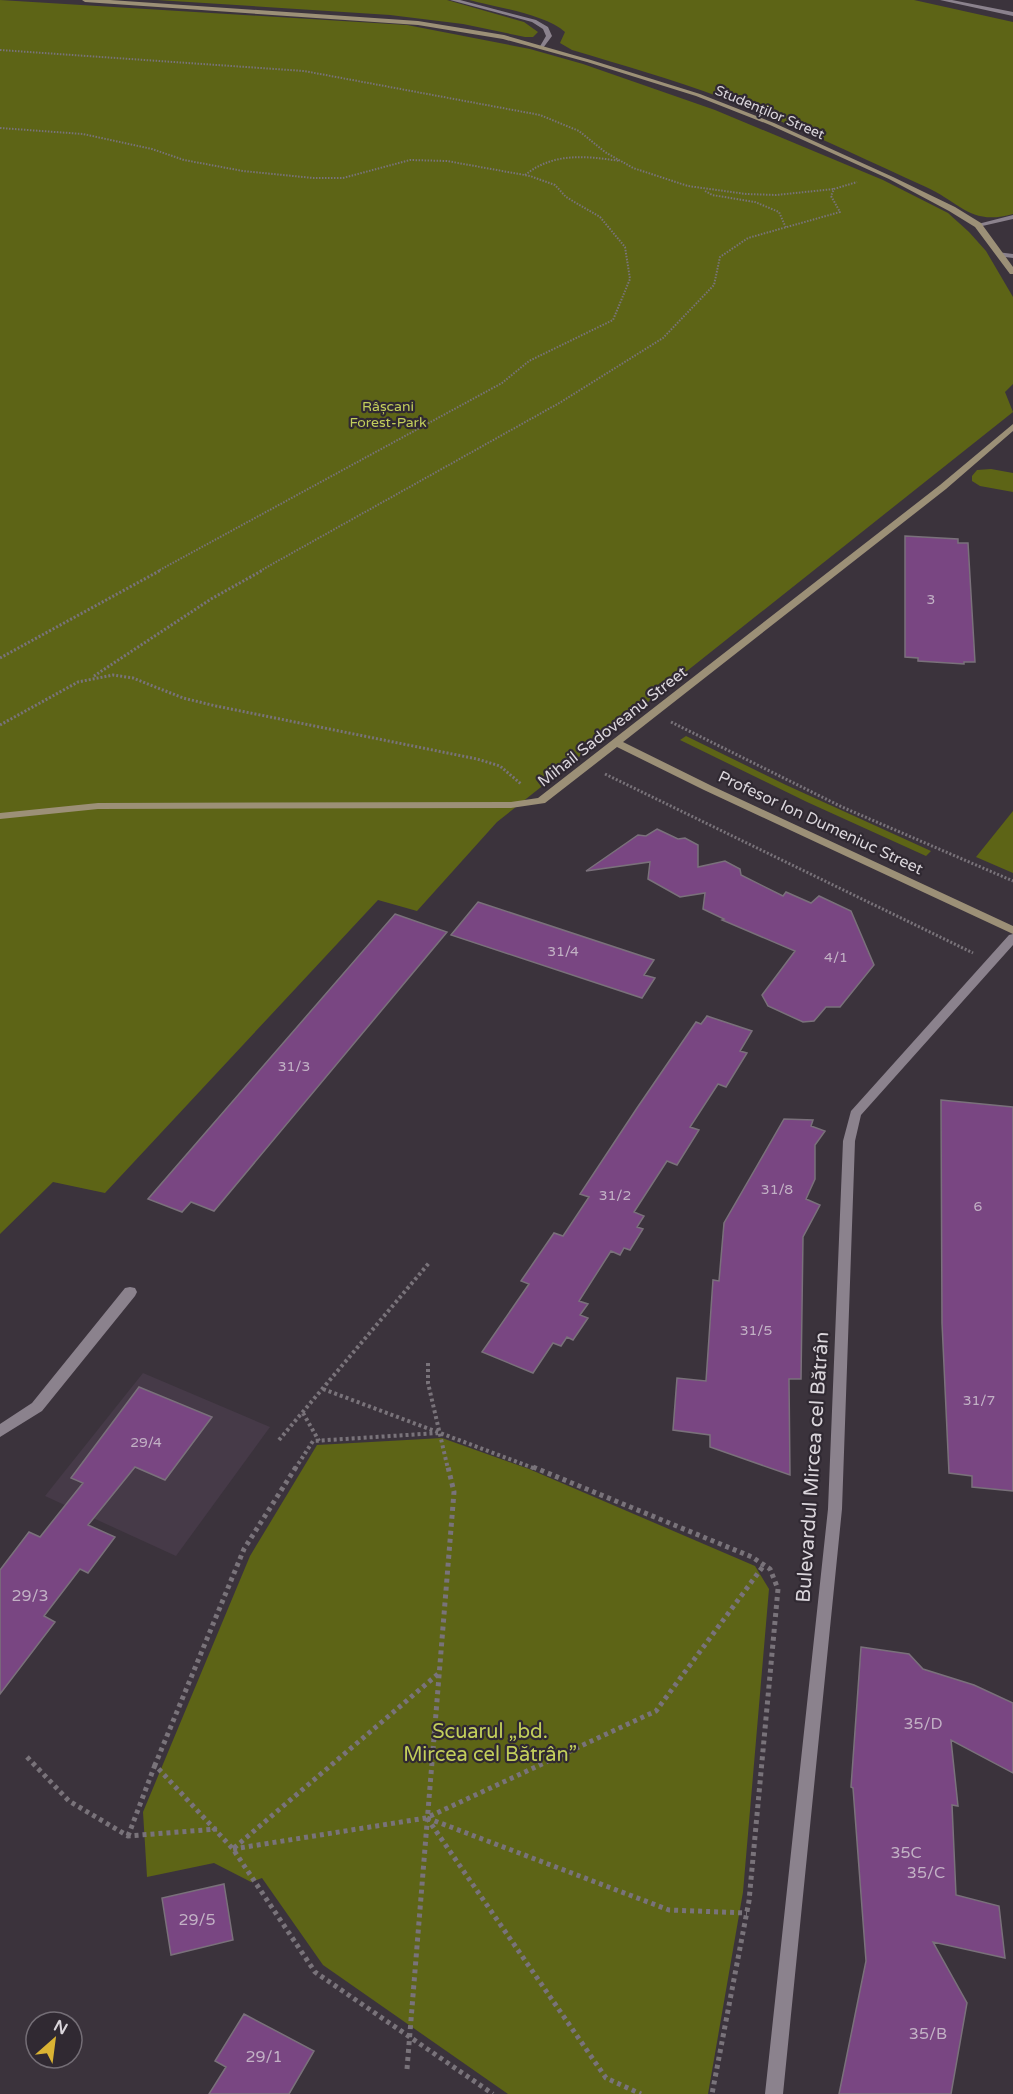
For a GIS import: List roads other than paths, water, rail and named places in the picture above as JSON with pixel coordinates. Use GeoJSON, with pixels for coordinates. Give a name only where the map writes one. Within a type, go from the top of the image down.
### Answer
{"type":"FeatureCollection","features":[{"type":"Feature","properties":{"kind":"main road","name":"Studenților Street"},"geometry":{"type":"LineString","coordinates":[[85,0],[418,23],[504,37],[698,95],[783,129],[882,173],[978,225]]}},
{"type":"Feature","properties":{"kind":"main road"},"geometry":{"type":"LineString","coordinates":[[978,225],[1013,272]]}},
{"type":"Feature","properties":{"kind":"main road","name":"Mihail Sadoveanu Street"},"geometry":{"type":"LineString","coordinates":[[0,816],[98,806],[511,805],[541,801],[943,487],[1013,427]]}},
{"type":"Feature","properties":{"kind":"main road","name":"Profesor Ion Dumeniuc Street"},"geometry":{"type":"LineString","coordinates":[[616,742],[708,788],[1013,930]]}},
{"type":"Feature","properties":{"kind":"street"},"geometry":{"type":"LineString","coordinates":[[453,0],[534,21],[546,28],[549,36],[541,47]]}},
{"type":"Feature","properties":{"kind":"street"},"geometry":{"type":"LineString","coordinates":[[943,0],[1013,14]]}},
{"type":"Feature","properties":{"kind":"street"},"geometry":{"type":"LineString","coordinates":[[978,225],[1013,217]]}},
{"type":"Feature","properties":{"kind":"street"},"geometry":{"type":"LineString","coordinates":[[1000,254],[1013,256]]}},
{"type":"Feature","properties":{"kind":"street","name":"Bulevardul Mircea cel Bătrân"},"geometry":{"type":"LineString","coordinates":[[774,2094],[835,1509],[849,1141],[855,1114],[1013,938]]}},
{"type":"Feature","properties":{"kind":"street"},"geometry":{"type":"LineString","coordinates":[[0,1431],[37,1407],[130,1292]]}},
{"type":"Feature","properties":{"kind":"park label","name":"Râșcani Forest-Park"},"geometry":{"type":"Point","coordinates":[388,414]}},
{"type":"Feature","properties":{"kind":"park label","name":"Scuarul „bd. Mircea cel Bătrân”"},"geometry":{"type":"Point","coordinates":[490,1742]}}]}
